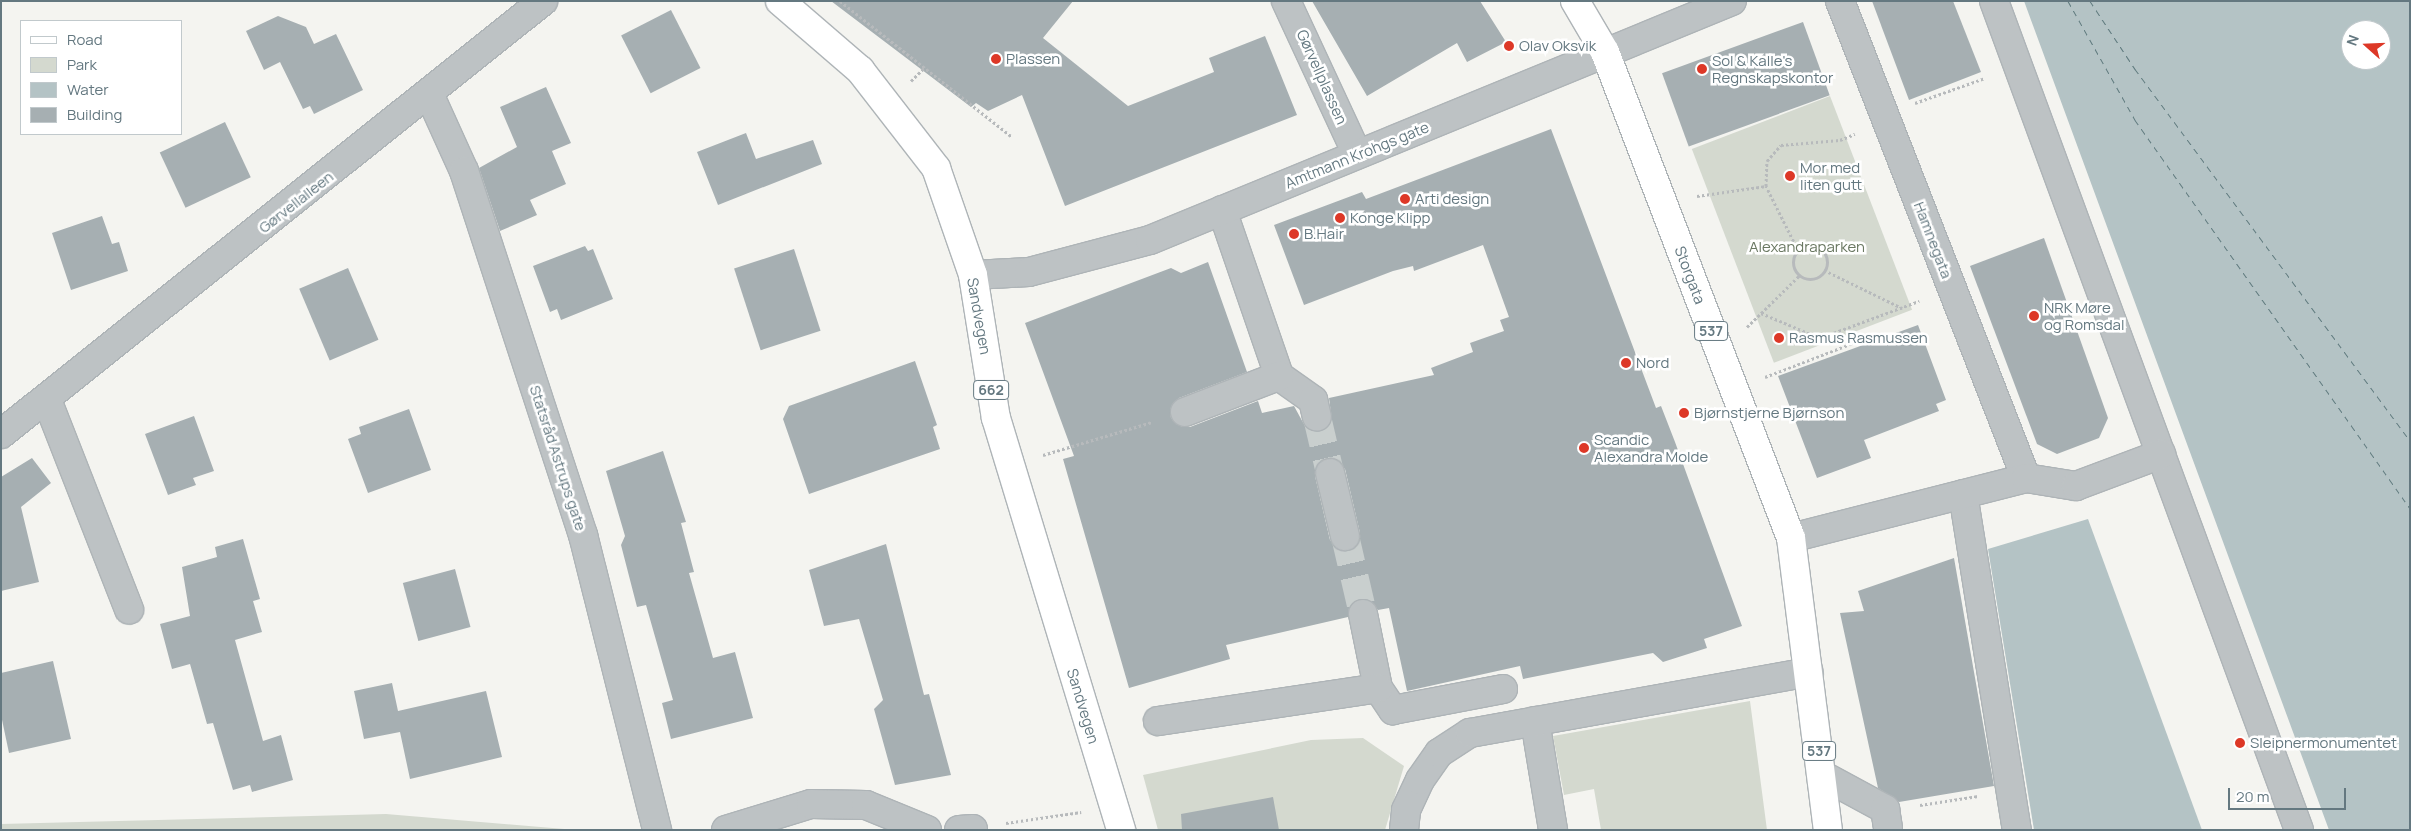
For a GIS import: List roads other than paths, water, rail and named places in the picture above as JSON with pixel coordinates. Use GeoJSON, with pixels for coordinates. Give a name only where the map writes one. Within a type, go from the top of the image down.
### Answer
{"type":"FeatureCollection","features":[{"type":"Feature","properties":{"kind":"main road","name":"Sandvegen"},"geometry":{"type":"LineString","coordinates":[[780,1],[860,70],[936,168],[973,275],[996,418],[1117,818]]}},
{"type":"Feature","properties":{"kind":"main road","name":"Storgata"},"geometry":{"type":"LineString","coordinates":[[1576,1],[1605,52],[1791,538],[1810,672]]}},
{"type":"Feature","properties":{"kind":"main road","name":"537"},"geometry":{"type":"LineString","coordinates":[[1810,672],[1828,830]]}},
{"type":"Feature","properties":{"kind":"street","name":"Gørvellalleen"},"geometry":{"type":"LineString","coordinates":[[1,434],[47,400],[430,96],[543,1]]}},
{"type":"Feature","properties":{"kind":"street","name":"Gørvellplassen"},"geometry":{"type":"LineString","coordinates":[[1286,1],[1357,154]]}},
{"type":"Feature","properties":{"kind":"street","name":"Amtmann Krohgs gate"},"geometry":{"type":"LineString","coordinates":[[973,275],[1030,272],[1150,240],[1357,154],[1563,74],[1605,52],[1732,1]]}},
{"type":"Feature","properties":{"kind":"street","name":"Hamnegata"},"geometry":{"type":"LineString","coordinates":[[1840,1],[2026,478]]}},
{"type":"Feature","properties":{"kind":"street"},"geometry":{"type":"LineString","coordinates":[[1994,1],[2299,830]]}},
{"type":"Feature","properties":{"kind":"street","name":"Statsråd Astrups gate"},"geometry":{"type":"LineString","coordinates":[[430,96],[464,171],[583,535],[657,830]]}},
{"type":"Feature","properties":{"kind":"street"},"geometry":{"type":"LineString","coordinates":[[1222,210],[1279,376],[1313,400],[1317,417]]}},
{"type":"Feature","properties":{"kind":"street"},"geometry":{"type":"LineString","coordinates":[[1185,412],[1279,376]]}},
{"type":"Feature","properties":{"kind":"street"},"geometry":{"type":"LineString","coordinates":[[47,400],[129,609]]}},
{"type":"Feature","properties":{"kind":"street"},"geometry":{"type":"LineString","coordinates":[[1791,538],[2026,478],[2076,486],[2161,454]]}},
{"type":"Feature","properties":{"kind":"street"},"geometry":{"type":"LineString","coordinates":[[1330,473],[1346,536]]}},
{"type":"Feature","properties":{"kind":"street"},"geometry":{"type":"LineString","coordinates":[[1963,494],[2017,830]]}},
{"type":"Feature","properties":{"kind":"street"},"geometry":{"type":"LineString","coordinates":[[1364,614],[1378,688],[1393,710],[1503,689]]}},
{"type":"Feature","properties":{"kind":"street"},"geometry":{"type":"LineString","coordinates":[[1404,830],[1406,810],[1439,753],[1470,733],[1810,672]]}},
{"type":"Feature","properties":{"kind":"street"},"geometry":{"type":"LineString","coordinates":[[1158,721],[1378,688]]}},
{"type":"Feature","properties":{"kind":"street"},"geometry":{"type":"LineString","coordinates":[[1536,721],[1553,830]]}},
{"type":"Feature","properties":{"kind":"street"},"geometry":{"type":"LineString","coordinates":[[1822,775],[1885,810],[1888,828]]}},
{"type":"Feature","properties":{"kind":"street"},"geometry":{"type":"LineString","coordinates":[[726,830],[810,804],[866,805],[927,830]]}},
{"type":"Feature","properties":{"kind":"water"},"geometry":{"type":"Polygon","coordinates":[[[2024,1],[2410,1],[2410,830],[2329,830],[2024,1]]]}},
{"type":"Feature","properties":{"kind":"water"},"geometry":{"type":"Polygon","coordinates":[[[2088,519],[2202,830],[2034,830],[1988,549],[2088,519]]]}},
{"type":"Feature","properties":{"kind":"tunnel"},"geometry":{"type":"LineString","coordinates":[[1317,417],[1330,473]]}},
{"type":"Feature","properties":{"kind":"tunnel"},"geometry":{"type":"LineString","coordinates":[[1345,536],[1363,614]]}},
{"type":"Feature","properties":{"kind":"place","name":"Olav Oksvik"},"geometry":{"type":"Point","coordinates":[1509,46]}},
{"type":"Feature","properties":{"kind":"place","name":"Plassen"},"geometry":{"type":"Point","coordinates":[996,59]}},
{"type":"Feature","properties":{"kind":"place","name":"Sol & Kalle's Regnskapskontor"},"geometry":{"type":"Point","coordinates":[1702,69]}},
{"type":"Feature","properties":{"kind":"place","name":"Mor med liten gutt"},"geometry":{"type":"Point","coordinates":[1790,176]}},
{"type":"Feature","properties":{"kind":"place","name":"Arti design"},"geometry":{"type":"Point","coordinates":[1405,199]}},
{"type":"Feature","properties":{"kind":"place","name":"Konge Klipp"},"geometry":{"type":"Point","coordinates":[1340,218]}},
{"type":"Feature","properties":{"kind":"place","name":"B.Hair"},"geometry":{"type":"Point","coordinates":[1294,234]}},
{"type":"Feature","properties":{"kind":"place","name":"NRK Møre og Romsdal"},"geometry":{"type":"Point","coordinates":[2034,316]}},
{"type":"Feature","properties":{"kind":"place","name":"Rasmus Rasmussen"},"geometry":{"type":"Point","coordinates":[1779,338]}},
{"type":"Feature","properties":{"kind":"place","name":"Nord"},"geometry":{"type":"Point","coordinates":[1626,363]}},
{"type":"Feature","properties":{"kind":"place","name":"Bjørnstjerne Bjørnson"},"geometry":{"type":"Point","coordinates":[1684,413]}},
{"type":"Feature","properties":{"kind":"place","name":"Scandic Alexandra Molde"},"geometry":{"type":"Point","coordinates":[1584,448]}},
{"type":"Feature","properties":{"kind":"place","name":"Sleipnermonumentet"},"geometry":{"type":"Point","coordinates":[2240,743]}},
{"type":"Feature","properties":{"kind":"park label","name":"Alexandraparken"},"geometry":{"type":"Point","coordinates":[1807,247]}}]}
